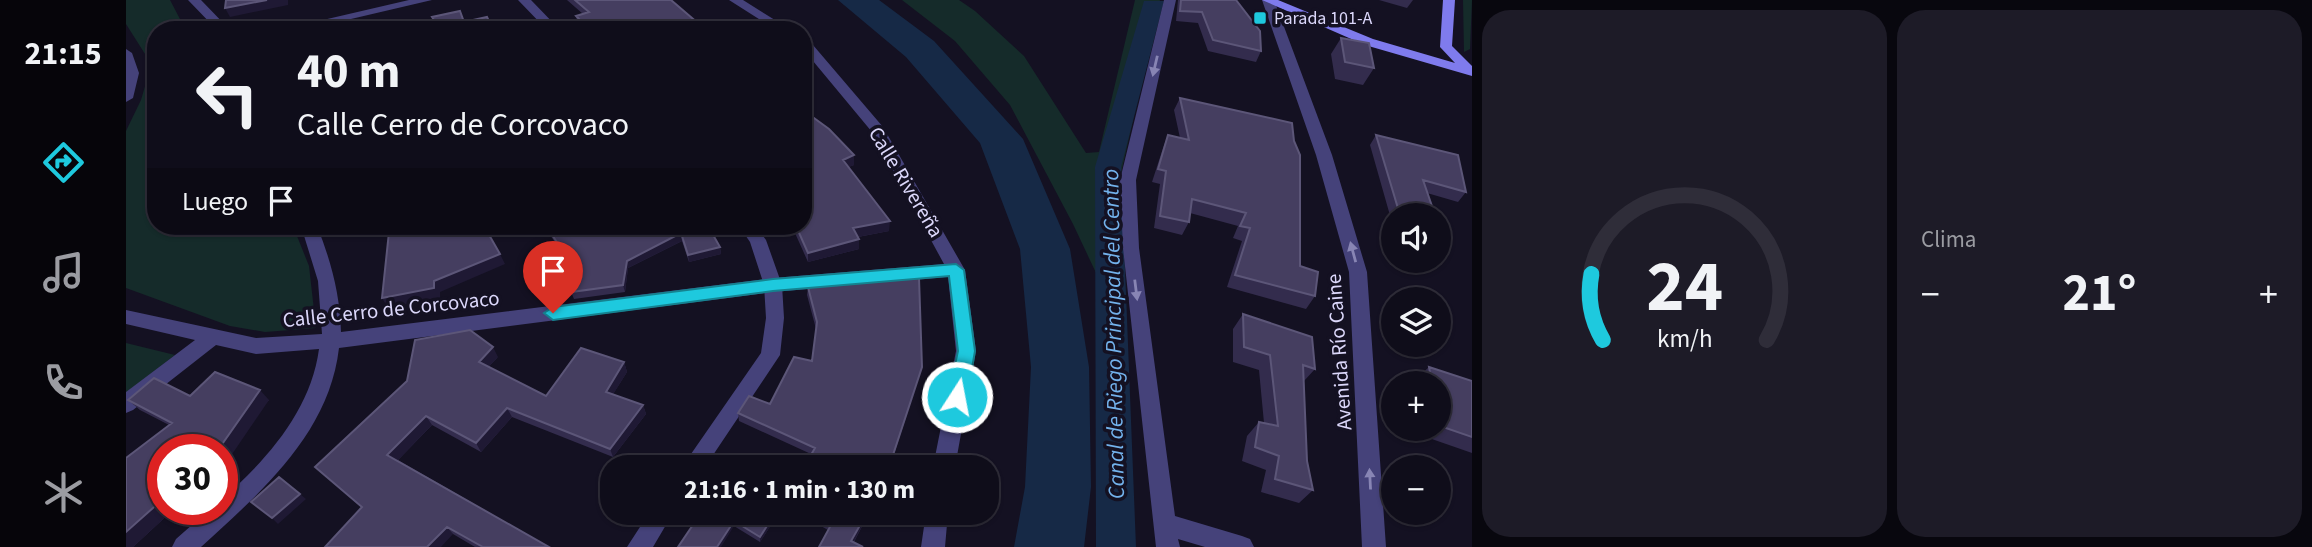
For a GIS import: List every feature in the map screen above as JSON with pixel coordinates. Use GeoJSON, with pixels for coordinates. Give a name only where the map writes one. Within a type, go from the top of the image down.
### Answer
{"type":"FeatureCollection","features":[{"type":"Feature","properties":{"kind":"main road"},"geometry":{"type":"LineString","coordinates":[[1268,0],[1369,42],[1472,73]]}},
{"type":"Feature","properties":{"kind":"main road"},"geometry":{"type":"LineString","coordinates":[[1450,0],[1446,47],[1472,73]]}},
{"type":"Feature","properties":{"kind":"street"},"geometry":{"type":"LineString","coordinates":[[194,0],[215,21]]}},
{"type":"Feature","properties":{"kind":"street"},"geometry":{"type":"LineString","coordinates":[[328,21],[426,0]]}},
{"type":"Feature","properties":{"kind":"street"},"geometry":{"type":"LineString","coordinates":[[524,0],[541,21]]}},
{"type":"Feature","properties":{"kind":"street"},"geometry":{"type":"LineString","coordinates":[[736,0],[770,21]]}},
{"type":"Feature","properties":{"kind":"street"},"geometry":{"type":"LineString","coordinates":[[1170,0],[1128,180],[1131,248],[1167,536],[1242,547]]}},
{"type":"Feature","properties":{"kind":"street","name":"Avenida Río Caine"},"geometry":{"type":"LineString","coordinates":[[1268,0],[1324,155],[1358,272],[1374,547]]}},
{"type":"Feature","properties":{"kind":"street","name":"Calle Rivereña"},"geometry":{"type":"LineString","coordinates":[[812,52],[878,130],[956,270],[966,351],[946,455]]}},
{"type":"Feature","properties":{"kind":"street"},"geometry":{"type":"LineString","coordinates":[[126,53],[132,73],[126,98]]}},
{"type":"Feature","properties":{"kind":"street"},"geometry":{"type":"LineString","coordinates":[[184,547],[275,463],[314,403],[333,341],[333,309],[324,262],[313,235]]}},
{"type":"Feature","properties":{"kind":"street"},"geometry":{"type":"LineString","coordinates":[[701,455],[770,355],[775,318],[773,285],[754,235]]}},
{"type":"Feature","properties":{"kind":"street","name":"Calle Cerro de Corcovaco"},"geometry":{"type":"LineString","coordinates":[[126,317],[256,346],[333,341],[773,285],[956,270]]}},
{"type":"Feature","properties":{"kind":"street"},"geometry":{"type":"LineString","coordinates":[[126,404],[211,338]]}},
{"type":"Feature","properties":{"kind":"street"},"geometry":{"type":"LineString","coordinates":[[639,547],[654,525]]}},
{"type":"Feature","properties":{"kind":"street"},"geometry":{"type":"LineString","coordinates":[[933,547],[936,525]]}},
{"type":"Feature","properties":{"kind":"green space"},"geometry":{"type":"Polygon","coordinates":[[[126,0],[170,0],[181,21],[147,21],[147,69],[145,54],[126,24],[126,0]]]}},
{"type":"Feature","properties":{"kind":"green space"},"geometry":{"type":"Polygon","coordinates":[[[902,0],[959,0],[975,11],[1024,56],[1086,153],[1099,152],[1135,0],[1160,0],[1117,191],[1127,475],[1107,470],[1105,292],[1073,224],[1010,105],[955,41],[902,0]]]}},
{"type":"Feature","properties":{"kind":"green space"},"geometry":{"type":"Polygon","coordinates":[[[1463,0],[1472,0],[1470,49],[1464,52],[1463,0]]]}},
{"type":"Feature","properties":{"kind":"green space"},"geometry":{"type":"Polygon","coordinates":[[[147,79],[147,235],[297,235],[309,266],[316,328],[265,332],[230,326],[126,288],[126,131],[141,100],[147,79]]]}},
{"type":"Feature","properties":{"kind":"green space"},"geometry":{"type":"Polygon","coordinates":[[[126,343],[175,355],[126,393],[126,343]]]}},
{"type":"Feature","properties":{"kind":"building"},"geometry":{"type":"Polygon","coordinates":[[[226,0],[267,0],[225,8],[226,0]]]}},
{"type":"Feature","properties":{"kind":"building"},"geometry":{"type":"Polygon","coordinates":[[[575,0],[671,0],[696,21],[581,21],[576,16],[589,12],[575,0]]]}},
{"type":"Feature","properties":{"kind":"building"},"geometry":{"type":"Polygon","coordinates":[[[1181,0],[1236,0],[1260,31],[1261,51],[1213,40],[1202,12],[1180,11],[1181,0]]]}},
{"type":"Feature","properties":{"kind":"building"},"geometry":{"type":"Polygon","coordinates":[[[460,11],[464,21],[435,21],[432,17],[460,11]]]}},
{"type":"Feature","properties":{"kind":"building"},"geometry":{"type":"Polygon","coordinates":[[[487,17],[489,21],[469,21],[487,17]]]}},
{"type":"Feature","properties":{"kind":"building"},"geometry":{"type":"Polygon","coordinates":[[[1341,38],[1369,43],[1374,68],[1345,62],[1341,38]]]}},
{"type":"Feature","properties":{"kind":"building"},"geometry":{"type":"Polygon","coordinates":[[[1180,98],[1292,123],[1294,141],[1300,155],[1300,266],[1318,272],[1315,296],[1235,275],[1250,228],[1240,226],[1246,213],[1192,199],[1189,222],[1160,216],[1166,171],[1158,169],[1168,135],[1189,140],[1180,98]]]}},
{"type":"Feature","properties":{"kind":"building"},"geometry":{"type":"Polygon","coordinates":[[[812,117],[829,129],[854,155],[843,160],[890,221],[853,228],[859,239],[808,253],[800,235],[812,235],[812,117]]]}},
{"type":"Feature","properties":{"kind":"building"},"geometry":{"type":"Polygon","coordinates":[[[1376,135],[1458,155],[1466,192],[1423,180],[1431,203],[1396,203],[1376,135]]]}},
{"type":"Feature","properties":{"kind":"building"},"geometry":{"type":"Polygon","coordinates":[[[389,235],[489,235],[500,254],[434,281],[434,288],[382,298],[389,235]]]}},
{"type":"Feature","properties":{"kind":"building"},"geometry":{"type":"Polygon","coordinates":[[[552,235],[677,235],[627,261],[623,285],[571,292],[573,266],[552,235]]]}},
{"type":"Feature","properties":{"kind":"building"},"geometry":{"type":"Polygon","coordinates":[[[682,235],[713,235],[720,247],[688,255],[682,235]]]}},
{"type":"Feature","properties":{"kind":"building"},"geometry":{"type":"Polygon","coordinates":[[[919,278],[922,367],[893,455],[811,455],[815,448],[738,413],[749,396],[770,404],[794,357],[812,361],[817,322],[808,287],[823,285],[822,283],[919,278]]]}},
{"type":"Feature","properties":{"kind":"building"},"geometry":{"type":"Polygon","coordinates":[[[1243,314],[1312,337],[1315,369],[1303,365],[1307,461],[1313,490],[1275,479],[1279,456],[1255,447],[1259,422],[1278,426],[1270,355],[1244,347],[1243,314]]]}},
{"type":"Feature","properties":{"kind":"building"},"geometry":{"type":"Polygon","coordinates":[[[470,330],[493,347],[479,362],[546,396],[581,348],[624,362],[606,392],[643,405],[610,449],[507,408],[476,443],[426,416],[387,455],[549,547],[483,547],[447,527],[427,547],[325,547],[362,507],[315,467],[407,381],[415,340],[470,330]]]}},
{"type":"Feature","properties":{"kind":"building"},"geometry":{"type":"Polygon","coordinates":[[[215,372],[260,390],[229,434],[158,434],[172,423],[128,400],[154,378],[190,396],[215,372]]]}},
{"type":"Feature","properties":{"kind":"building"},"geometry":{"type":"Polygon","coordinates":[[[1451,374],[1472,381],[1472,437],[1451,430],[1451,374]]]}},
{"type":"Feature","properties":{"kind":"building"},"geometry":{"type":"Polygon","coordinates":[[[147,442],[147,513],[126,532],[126,458],[147,442]]]}},
{"type":"Feature","properties":{"kind":"building"},"geometry":{"type":"Polygon","coordinates":[[[279,477],[300,494],[272,518],[251,502],[279,477]]]}},
{"type":"Feature","properties":{"kind":"building"},"geometry":{"type":"Polygon","coordinates":[[[693,525],[731,525],[717,547],[678,547],[693,525]]]}},
{"type":"Feature","properties":{"kind":"building"},"geometry":{"type":"Polygon","coordinates":[[[740,525],[768,525],[760,537],[740,525]]]}},
{"type":"Feature","properties":{"kind":"building"},"geometry":{"type":"Polygon","coordinates":[[[831,525],[860,525],[851,541],[863,547],[819,547],[831,525]]]}},
{"type":"Feature","properties":{"kind":"waterway"},"geometry":{"type":"LineString","coordinates":[[856,0],[920,49],[1001,139],[1045,249],[1060,367],[1058,487],[1049,547]]}},
{"type":"Feature","properties":{"kind":"waterway","name":"Canal de Riego Principal del Centro"},"geometry":{"type":"LineString","coordinates":[[1116,547],[1108,167],[1154,1]]}},
{"type":"Feature","properties":{"kind":"place","name":"Parada 101-A"},"geometry":{"type":"Point","coordinates":[1260,18]}},
{"type":"Feature","properties":{"kind":"route"},"geometry":{"type":"LineString","coordinates":[[553,313],[773,285],[956,270],[966,351],[957,397]]}}]}
